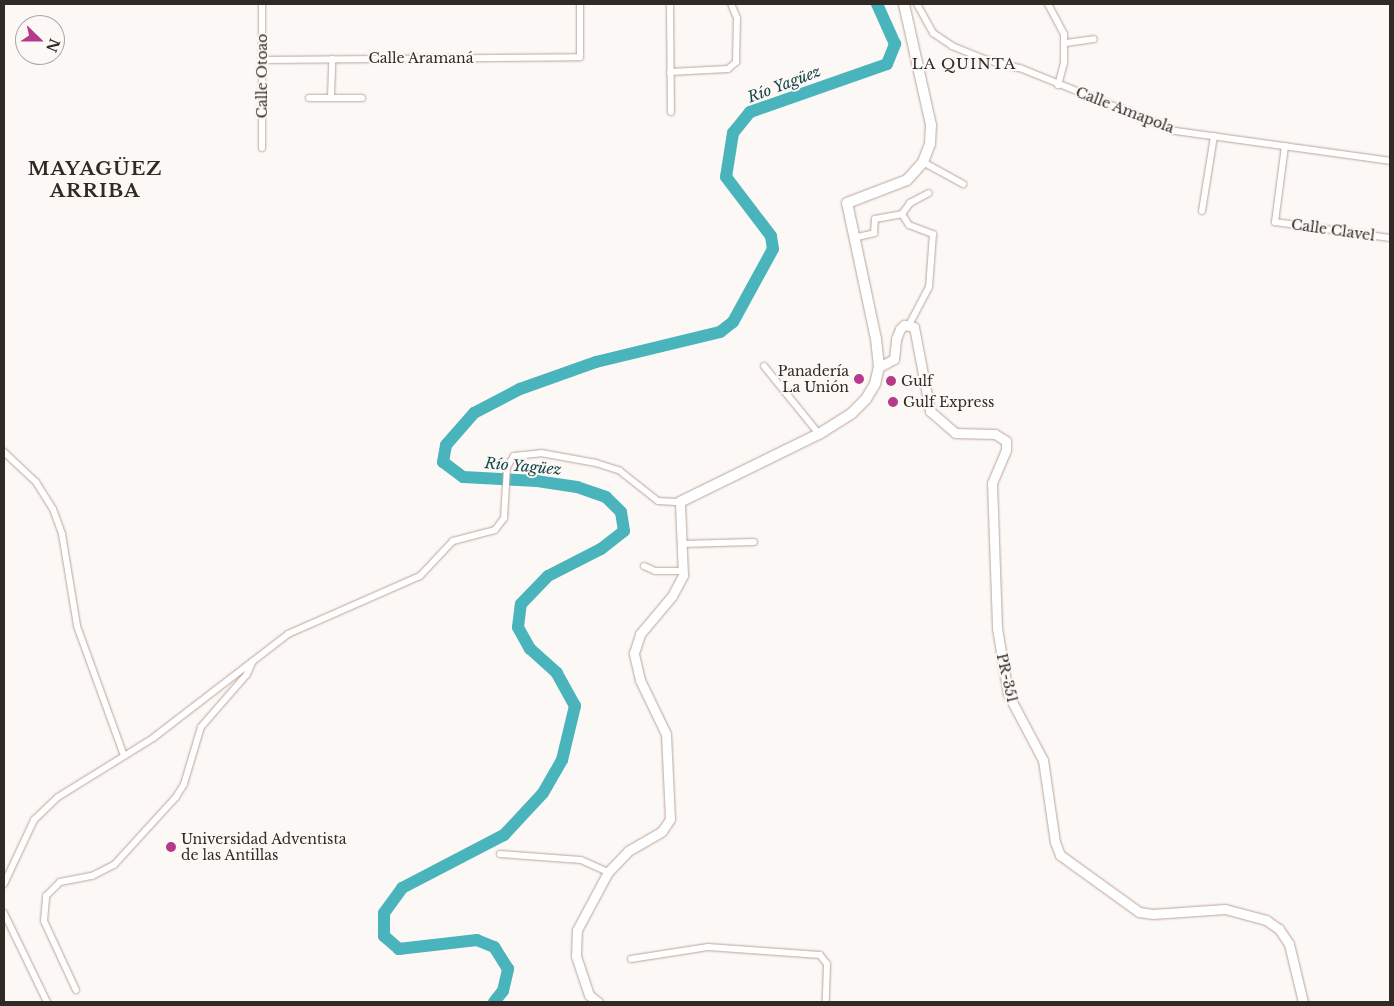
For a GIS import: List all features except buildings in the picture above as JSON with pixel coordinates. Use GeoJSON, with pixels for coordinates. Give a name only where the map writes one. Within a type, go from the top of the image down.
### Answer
{"type":"FeatureCollection","features":[{"type":"Feature","properties":{"kind":"main road"},"geometry":{"type":"LineString","coordinates":[[680,502],[819,434],[851,414],[866,400],[875,384],[879,367],[868,301],[852,238],[847,203],[907,180],[922,162],[930,144],[931,125],[904,4]]}},
{"type":"Feature","properties":{"kind":"street","name":"Calle Otoao"},"geometry":{"type":"LineString","coordinates":[[262,4],[262,148]]}},
{"type":"Feature","properties":{"kind":"street","name":"Calle Aramaná"},"geometry":{"type":"LineString","coordinates":[[263,60],[580,57],[580,4]]}},
{"type":"Feature","properties":{"kind":"street"},"geometry":{"type":"LineString","coordinates":[[670,72],[728,69],[736,62],[737,18],[731,4]]}},
{"type":"Feature","properties":{"kind":"street","name":"Calle Amapola"},"geometry":{"type":"LineString","coordinates":[[917,4],[933,33],[940,39],[1175,131],[1390,161]]}},
{"type":"Feature","properties":{"kind":"street"},"geometry":{"type":"LineString","coordinates":[[1048,4],[1064,34],[1066,43],[1058,85]]}},
{"type":"Feature","properties":{"kind":"street"},"geometry":{"type":"LineString","coordinates":[[670,6],[671,112]]}},
{"type":"Feature","properties":{"kind":"street"},"geometry":{"type":"LineString","coordinates":[[1066,43],[1094,40]]}},
{"type":"Feature","properties":{"kind":"street"},"geometry":{"type":"LineString","coordinates":[[331,98],[332,59]]}},
{"type":"Feature","properties":{"kind":"street"},"geometry":{"type":"LineString","coordinates":[[309,98],[362,98]]}},
{"type":"Feature","properties":{"kind":"street"},"geometry":{"type":"LineString","coordinates":[[1202,211],[1214,136]]}},
{"type":"Feature","properties":{"kind":"street","name":"Calle Clavel"},"geometry":{"type":"LineString","coordinates":[[1285,146],[1275,222],[1390,238]]}},
{"type":"Feature","properties":{"kind":"street"},"geometry":{"type":"LineString","coordinates":[[922,162],[963,184]]}},
{"type":"Feature","properties":{"kind":"street"},"geometry":{"type":"LineString","coordinates":[[852,238],[874,233],[874,219],[902,214],[910,203],[929,193]]}},
{"type":"Feature","properties":{"kind":"street"},"geometry":{"type":"LineString","coordinates":[[879,367],[894,359],[897,333],[909,325],[929,287],[933,234],[909,226],[902,214]]}},
{"type":"Feature","properties":{"kind":"street","name":"PR-351"},"geometry":{"type":"LineString","coordinates":[[909,325],[916,333],[930,411],[955,433],[995,434],[1006,441],[1006,450],[992,483],[997,628],[1010,701],[1044,760],[1054,833],[1060,856],[1139,912],[1154,914],[1225,908],[1266,920],[1279,929],[1289,944],[1303,1002]]}},
{"type":"Feature","properties":{"kind":"street"},"geometry":{"type":"LineString","coordinates":[[764,366],[819,434]]}},
{"type":"Feature","properties":{"kind":"street"},"geometry":{"type":"LineString","coordinates":[[4,452],[36,482],[53,508],[62,534],[77,626],[124,756]]}},
{"type":"Feature","properties":{"kind":"street"},"geometry":{"type":"LineString","coordinates":[[4,884],[39,813],[58,797],[153,738],[288,634],[420,576],[453,541],[495,530],[504,518],[507,467],[514,456],[541,453],[596,463],[620,471],[658,501],[680,502],[683,571],[680,585],[640,634],[634,653],[640,680],[666,734],[670,819],[662,831],[628,851],[608,872],[577,930],[576,956],[589,996],[598,1002]]}},
{"type":"Feature","properties":{"kind":"street"},"geometry":{"type":"LineString","coordinates":[[682,544],[754,542]]}},
{"type":"Feature","properties":{"kind":"street"},"geometry":{"type":"LineString","coordinates":[[644,566],[655,571],[683,571]]}},
{"type":"Feature","properties":{"kind":"street"},"geometry":{"type":"LineString","coordinates":[[76,990],[44,921],[46,896],[60,882],[92,876],[114,865],[176,797],[184,784],[202,727],[248,674],[253,660]]}},
{"type":"Feature","properties":{"kind":"street"},"geometry":{"type":"LineString","coordinates":[[500,854],[581,860],[608,872]]}},
{"type":"Feature","properties":{"kind":"street"},"geometry":{"type":"LineString","coordinates":[[4,913],[47,1002]]}},
{"type":"Feature","properties":{"kind":"street"},"geometry":{"type":"LineString","coordinates":[[631,959],[708,947],[820,955],[827,964],[826,1002]]}},
{"type":"Feature","properties":{"kind":"waterway","name":"Río Yagüez"},"geometry":{"type":"LineString","coordinates":[[494,1002],[503,991],[508,969],[494,947],[477,940],[399,949],[384,936],[384,913],[402,888],[504,835],[543,793],[562,760],[575,706],[557,673],[530,649],[518,627],[521,604],[548,576],[601,549],[624,531],[621,512],[606,497],[577,487],[537,481],[463,477],[443,462],[446,445],[474,413],[520,389],[596,362],[720,332],[733,322],[773,249],[771,236],[726,177],[733,133],[750,112],[887,64],[895,44],[877,4]]}},
{"type":"Feature","properties":{"kind":"place","name":"Panadería La Unión"},"geometry":{"type":"Point","coordinates":[859,379]}},
{"type":"Feature","properties":{"kind":"place","name":"Gulf"},"geometry":{"type":"Point","coordinates":[891,381]}},
{"type":"Feature","properties":{"kind":"place","name":"Gulf Express"},"geometry":{"type":"Point","coordinates":[893,402]}},
{"type":"Feature","properties":{"kind":"place","name":"Universidad Adventista de las Antillas"},"geometry":{"type":"Point","coordinates":[171,847]}},
{"type":"Feature","properties":{"kind":"district","name":"LA QUINTA"},"geometry":{"type":"Point","coordinates":[964,64]}},
{"type":"Feature","properties":{"kind":"district","name":"MAYAGÜEZ ARRIBA"},"geometry":{"type":"Point","coordinates":[95,180]}}]}
